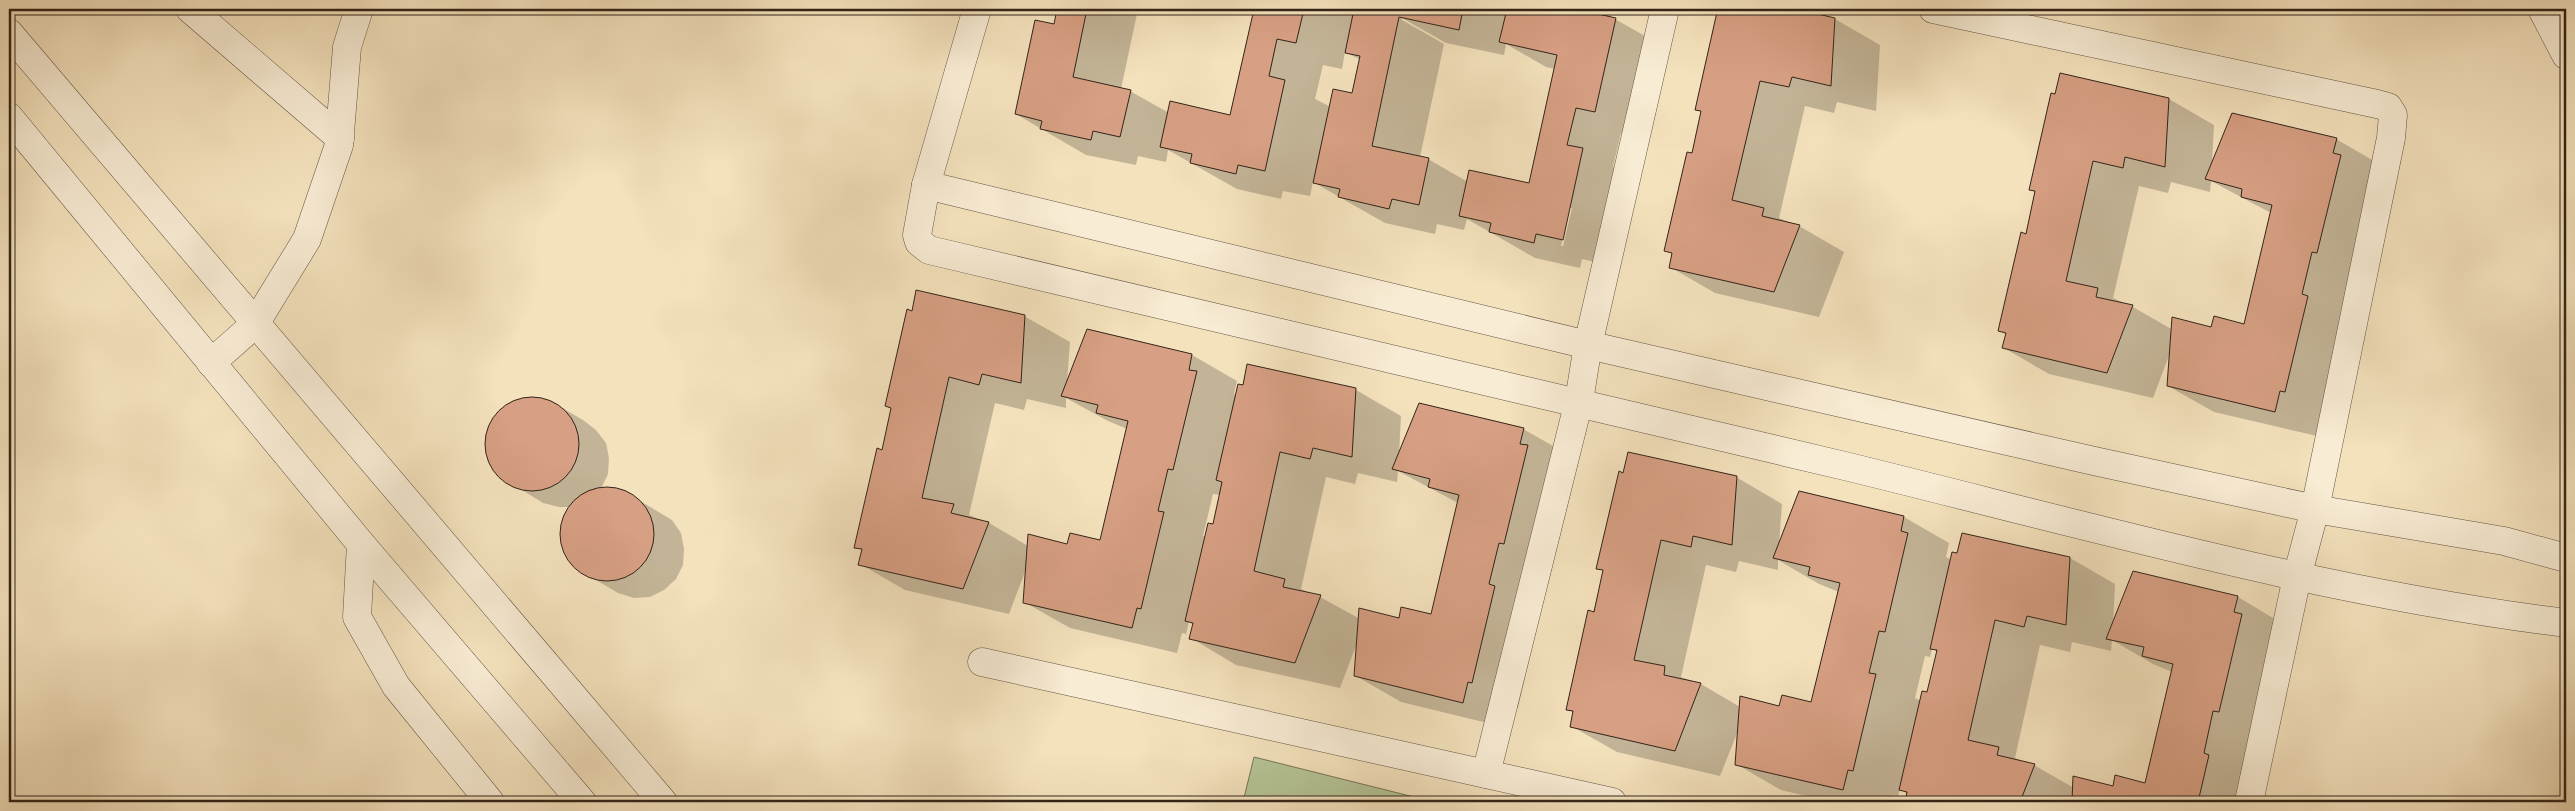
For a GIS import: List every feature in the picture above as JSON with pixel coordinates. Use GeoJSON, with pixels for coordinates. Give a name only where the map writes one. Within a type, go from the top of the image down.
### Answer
{"type":"FeatureCollection","features":[{"type":"Feature","properties":{"kind":"street"},"geometry":{"type":"LineString","coordinates":[[190,9],[340,138]]}},
{"type":"Feature","properties":{"kind":"street"},"geometry":{"type":"LineString","coordinates":[[211,363],[255,324],[307,239],[340,138],[347,47],[359,9]]}},
{"type":"Feature","properties":{"kind":"street"},"geometry":{"type":"LineString","coordinates":[[977,9],[926,185],[917,235],[919,242],[929,250],[1579,401],[2297,577],[2494,614],[2566,623]]}},
{"type":"Feature","properties":{"kind":"street"},"geometry":{"type":"LineString","coordinates":[[1486,774],[1579,401],[1588,345],[1665,9]]}},
{"type":"Feature","properties":{"kind":"street"},"geometry":{"type":"LineString","coordinates":[[1933,9],[2388,107],[2393,115],[2391,138],[2315,509],[2297,577],[2249,802]]}},
{"type":"Feature","properties":{"kind":"street"},"geometry":{"type":"LineString","coordinates":[[2542,9],[2566,55]]}},
{"type":"Feature","properties":{"kind":"street"},"geometry":{"type":"LineString","coordinates":[[9,34],[663,802]]}},
{"type":"Feature","properties":{"kind":"street"},"geometry":{"type":"LineString","coordinates":[[9,117],[361,544],[582,802]]}},
{"type":"Feature","properties":{"kind":"street"},"geometry":{"type":"LineString","coordinates":[[926,185],[1588,345],[2094,462],[2315,509],[2504,542],[2566,558]]}},
{"type":"Feature","properties":{"kind":"street"},"geometry":{"type":"LineString","coordinates":[[361,544],[357,617],[396,686],[490,802]]}},
{"type":"Feature","properties":{"kind":"street"},"geometry":{"type":"LineString","coordinates":[[982,662],[1612,802]]}},
{"type":"Feature","properties":{"kind":"green space"},"geometry":{"type":"Polygon","coordinates":[[[1254,757],[1434,802],[1243,802],[1254,757]]]}},
{"type":"Feature","properties":{"kind":"building"},"geometry":{"type":"Polygon","coordinates":[[[1057,9],[1087,9],[1073,77],[1131,90],[1120,137],[1093,131],[1091,140],[1040,129],[1042,121],[1015,114],[1035,20],[1054,24],[1057,9]]]}},
{"type":"Feature","properties":{"kind":"building"},"geometry":{"type":"Polygon","coordinates":[[[1254,9],[1304,9],[1296,43],[1277,39],[1269,76],[1285,80],[1265,171],[1238,165],[1236,174],[1190,163],[1192,154],[1160,147],[1170,101],[1230,115],[1254,9]]]}},
{"type":"Feature","properties":{"kind":"building"},"geometry":{"type":"Polygon","coordinates":[[[1354,9],[1463,9],[1459,30],[1399,17],[1372,146],[1429,158],[1419,205],[1392,199],[1389,209],[1338,197],[1340,189],[1313,183],[1333,89],[1352,93],[1360,56],[1345,53],[1354,9]]]}},
{"type":"Feature","properties":{"kind":"building"},"geometry":{"type":"Polygon","coordinates":[[[1507,9],[1589,9],[1589,12],[1616,18],[1595,112],[1576,108],[1567,145],[1583,148],[1563,240],[1536,234],[1534,243],[1489,232],[1491,223],[1459,216],[1469,170],[1529,183],[1557,55],[1499,42],[1507,9]]]}},
{"type":"Feature","properties":{"kind":"building"},"geometry":{"type":"Polygon","coordinates":[[[1723,9],[1796,9],[1835,18],[1831,86],[1792,77],[1789,87],[1760,81],[1732,200],[1764,208],[1762,216],[1800,225],[1774,292],[1669,268],[1672,253],[1664,251],[1687,152],[1692,153],[1701,111],[1695,110],[1717,12],[1722,13],[1723,9]]]}},
{"type":"Feature","properties":{"kind":"building"},"geometry":{"type":"Polygon","coordinates":[[[2060,73],[2169,98],[2165,167],[2125,157],[2123,168],[2093,161],[2066,281],[2098,288],[2096,297],[2133,305],[2107,373],[2002,348],[2006,333],[1998,331],[2021,232],[2026,234],[2035,191],[2029,190],[2051,93],[2055,94],[2060,73]]]}},
{"type":"Feature","properties":{"kind":"building"},"geometry":{"type":"Polygon","coordinates":[[[2232,113],[2337,138],[2333,153],[2341,155],[2317,253],[2312,252],[2302,294],[2308,296],[2285,392],[2280,391],[2275,412],[2167,386],[2172,317],[2211,327],[2214,316],[2244,324],[2272,205],[2241,197],[2242,189],[2205,179],[2232,113]]]}},
{"type":"Feature","properties":{"kind":"building"},"geometry":{"type":"Polygon","coordinates":[[[916,290],[1025,315],[1021,383],[982,374],[979,385],[949,377],[922,498],[954,504],[951,513],[989,522],[963,589],[858,565],[862,549],[854,548],[877,448],[882,450],[891,408],[885,406],[907,309],[912,311],[916,290]]]}},
{"type":"Feature","properties":{"kind":"building"},"geometry":{"type":"Polygon","coordinates":[[[1087,329],[1192,354],[1189,370],[1197,371],[1173,470],[1168,469],[1158,511],[1164,512],[1141,609],[1137,608],[1132,628],[1023,603],[1028,534],[1067,544],[1070,533],[1100,540],[1128,421],[1096,413],[1098,405],[1061,396],[1087,329]]]}},
{"type":"Feature","properties":{"kind":"building"},"geometry":{"type":"Polygon","coordinates":[[[1247,364],[1356,388],[1352,457],[1313,448],[1310,459],[1280,452],[1254,571],[1285,579],[1283,587],[1321,595],[1295,663],[1189,639],[1193,623],[1185,621],[1208,523],[1213,524],[1222,482],[1216,480],[1238,384],[1243,385],[1247,364]]]}},
{"type":"Feature","properties":{"kind":"building"},"geometry":{"type":"Polygon","coordinates":[[[532,397],[550,401],[565,411],[575,426],[579,444],[575,462],[565,477],[550,487],[532,491],[514,487],[499,477],[489,462],[485,444],[489,426],[499,411],[514,401],[532,397]]]}},
{"type":"Feature","properties":{"kind":"building"},"geometry":{"type":"Polygon","coordinates":[[[1419,403],[1524,428],[1520,444],[1528,445],[1504,544],[1499,543],[1489,584],[1495,586],[1472,683],[1468,682],[1463,703],[1354,676],[1359,608],[1399,618],[1401,607],[1431,614],[1459,495],[1428,487],[1430,479],[1392,469],[1419,403]]]}},
{"type":"Feature","properties":{"kind":"building"},"geometry":{"type":"Polygon","coordinates":[[[1628,452],[1737,476],[1732,545],[1693,536],[1691,547],[1661,540],[1634,660],[1665,666],[1664,675],[1701,683],[1675,751],[1570,727],[1573,711],[1566,710],[1588,610],[1594,612],[1603,570],[1596,569],[1619,471],[1623,473],[1628,452]]]}},
{"type":"Feature","properties":{"kind":"building"},"geometry":{"type":"Polygon","coordinates":[[[607,487],[625,491],[640,501],[650,516],[654,534],[650,552],[640,567],[625,577],[607,581],[589,577],[574,567],[564,552],[560,534],[564,516],[574,501],[589,491],[607,487]]]}},
{"type":"Feature","properties":{"kind":"building"},"geometry":{"type":"Polygon","coordinates":[[[1799,491],[1904,516],[1901,531],[1908,533],[1885,632],[1879,631],[1869,673],[1876,674],[1853,771],[1848,770],[1843,790],[1735,765],[1740,696],[1779,706],[1782,695],[1811,702],[1840,583],[1808,575],[1810,567],[1773,558],[1799,491]]]}},
{"type":"Feature","properties":{"kind":"building"},"geometry":{"type":"Polygon","coordinates":[[[1962,533],[2070,557],[2066,625],[2027,616],[2024,627],[1995,620],[1968,740],[1999,747],[1997,755],[2035,764],[2020,802],[1905,802],[1907,792],[1899,790],[1922,691],[1927,692],[1937,650],[1930,649],[1952,552],[1957,553],[1962,533]]]}},
{"type":"Feature","properties":{"kind":"building"},"geometry":{"type":"Polygon","coordinates":[[[2133,571],[2238,596],[2234,612],[2242,614],[2219,712],[2213,711],[2204,753],[2209,755],[2198,802],[2072,802],[2073,776],[2113,786],[2115,775],[2145,783],[2173,664],[2142,656],[2144,647],[2106,639],[2133,571]]]}}]}
